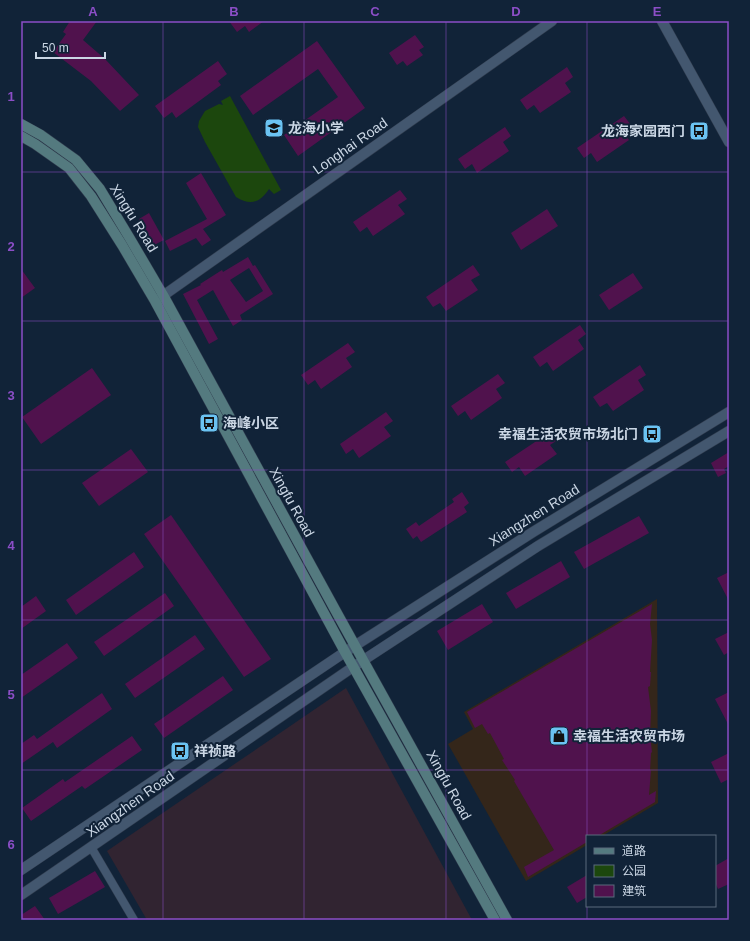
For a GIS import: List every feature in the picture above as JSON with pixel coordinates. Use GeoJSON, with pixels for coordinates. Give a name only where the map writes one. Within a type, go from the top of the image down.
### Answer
{"type":"FeatureCollection","features":[{"type":"Feature","properties":{"kind":"main road","name":"Xingfu Road"},"geometry":{"type":"LineString","coordinates":[[21,124],[41,135],[76,160],[100,189],[129,237],[159,298],[353,667],[495,920]]}},
{"type":"Feature","properties":{"kind":"main road","name":"Xingfu Road"},"geometry":{"type":"LineString","coordinates":[[21,136],[69,168],[91,196],[122,245],[159,298],[355,645],[507,920]]}},
{"type":"Feature","properties":{"kind":"street","name":"Longhai Road"},"geometry":{"type":"LineString","coordinates":[[159,298],[552,21]]}},
{"type":"Feature","properties":{"kind":"street"},"geometry":{"type":"LineString","coordinates":[[662,21],[729,142]]}},
{"type":"Feature","properties":{"kind":"street","name":"Xiangzhen Road"},"geometry":{"type":"LineString","coordinates":[[355,645],[533,532],[729,412]]}},
{"type":"Feature","properties":{"kind":"street","name":"Xiangzhen Road"},"geometry":{"type":"LineString","coordinates":[[363,661],[538,546],[729,431]]}},
{"type":"Feature","properties":{"kind":"street"},"geometry":{"type":"LineString","coordinates":[[345,652],[355,645]]}},
{"type":"Feature","properties":{"kind":"street","name":"Xiangzhen Road"},"geometry":{"type":"LineString","coordinates":[[21,870],[345,652]]}},
{"type":"Feature","properties":{"kind":"street"},"geometry":{"type":"LineString","coordinates":[[353,667],[363,661]]}},
{"type":"Feature","properties":{"kind":"street","name":"Xiangzhen Road"},"geometry":{"type":"LineString","coordinates":[[21,895],[353,667]]}},
{"type":"Feature","properties":{"kind":"street"},"geometry":{"type":"LineString","coordinates":[[92,847],[134,920]]}},
{"type":"Feature","properties":{"kind":"shaded area","name":"幸福生活农贸市场"},"geometry":{"type":"Polygon","coordinates":[[[657,599],[658,803],[604,835],[586,835],[586,846],[526,881],[448,744],[473,729],[464,712],[657,599]]]}},
{"type":"Feature","properties":{"kind":"shaded area"},"geometry":{"type":"Polygon","coordinates":[[[346,688],[472,920],[147,920],[107,851],[346,688]]]}},
{"type":"Feature","properties":{"kind":"green space"},"geometry":{"type":"Polygon","coordinates":[[[230,96],[281,190],[274,194],[269,189],[266,194],[254,202],[246,202],[236,197],[198,127],[199,121],[205,111],[219,104],[223,105],[221,101],[230,96]]]}},
{"type":"Feature","properties":{"kind":"building"},"geometry":{"type":"Polygon","coordinates":[[[70,21],[97,21],[83,40],[105,59],[139,95],[120,111],[91,81],[53,52],[66,34],[63,32],[70,21]]]}},
{"type":"Feature","properties":{"kind":"building"},"geometry":{"type":"Polygon","coordinates":[[[229,21],[264,21],[249,32],[245,26],[237,32],[229,21]]]}},
{"type":"Feature","properties":{"kind":"building"},"geometry":{"type":"Polygon","coordinates":[[[415,35],[424,47],[419,50],[423,55],[407,66],[403,61],[397,65],[389,53],[415,35]]]}},
{"type":"Feature","properties":{"kind":"building"},"geometry":{"type":"Polygon","coordinates":[[[317,41],[365,108],[298,156],[284,135],[338,97],[318,69],[253,115],[240,96],[317,41]]]}},
{"type":"Feature","properties":{"kind":"building"},"geometry":{"type":"Polygon","coordinates":[[[218,61],[227,74],[218,81],[221,85],[176,118],[172,112],[164,118],[155,106],[218,61]]]}},
{"type":"Feature","properties":{"kind":"building"},"geometry":{"type":"Polygon","coordinates":[[[567,67],[573,77],[565,83],[571,92],[540,113],[534,105],[527,110],[520,100],[567,67]]]}},
{"type":"Feature","properties":{"kind":"building"},"geometry":{"type":"Polygon","coordinates":[[[624,116],[631,125],[622,131],[629,140],[597,162],[591,153],[584,158],[577,148],[624,116]]]}},
{"type":"Feature","properties":{"kind":"building"},"geometry":{"type":"Polygon","coordinates":[[[505,127],[511,136],[503,142],[509,151],[477,173],[472,164],[465,169],[458,159],[505,127]]]}},
{"type":"Feature","properties":{"kind":"building"},"geometry":{"type":"Polygon","coordinates":[[[201,173],[226,215],[203,229],[211,240],[202,246],[196,238],[170,251],[165,241],[207,219],[186,183],[201,173]]]}},
{"type":"Feature","properties":{"kind":"building"},"geometry":{"type":"Polygon","coordinates":[[[400,190],[407,199],[398,205],[405,214],[373,236],[367,227],[360,232],[353,222],[400,190]]]}},
{"type":"Feature","properties":{"kind":"building"},"geometry":{"type":"Polygon","coordinates":[[[547,209],[558,226],[521,250],[511,233],[547,209]]]}},
{"type":"Feature","properties":{"kind":"building"},"geometry":{"type":"Polygon","coordinates":[[[149,213],[164,240],[154,245],[139,219],[149,213]]]}},
{"type":"Feature","properties":{"kind":"building"},"geometry":{"type":"Polygon","coordinates":[[[248,257],[253,266],[255,265],[273,294],[240,315],[242,320],[233,326],[213,290],[197,300],[218,339],[209,344],[183,294],[201,285],[200,284],[222,270],[223,272],[248,257]],[[249,268],[230,280],[246,302],[263,291],[249,268]]]}},
{"type":"Feature","properties":{"kind":"building"},"geometry":{"type":"Polygon","coordinates":[[[473,265],[480,275],[471,280],[478,290],[446,311],[440,303],[433,307],[426,297],[473,265]]]}},
{"type":"Feature","properties":{"kind":"building"},"geometry":{"type":"Polygon","coordinates":[[[21,269],[35,288],[21,298],[21,269]]]}},
{"type":"Feature","properties":{"kind":"building"},"geometry":{"type":"Polygon","coordinates":[[[633,273],[643,288],[609,310],[599,295],[633,273]]]}},
{"type":"Feature","properties":{"kind":"building"},"geometry":{"type":"Polygon","coordinates":[[[580,325],[586,334],[578,340],[584,349],[553,371],[547,362],[540,367],[533,357],[580,325]]]}},
{"type":"Feature","properties":{"kind":"building"},"geometry":{"type":"Polygon","coordinates":[[[348,343],[355,352],[346,358],[352,367],[321,389],[315,380],[308,385],[301,375],[348,343]]]}},
{"type":"Feature","properties":{"kind":"building"},"geometry":{"type":"Polygon","coordinates":[[[640,365],[646,375],[638,380],[644,390],[613,411],[607,403],[600,407],[593,397],[640,365]]]}},
{"type":"Feature","properties":{"kind":"building"},"geometry":{"type":"Polygon","coordinates":[[[92,368],[111,395],[41,444],[22,417],[92,368]]]}},
{"type":"Feature","properties":{"kind":"building"},"geometry":{"type":"Polygon","coordinates":[[[498,374],[505,383],[496,389],[502,398],[471,420],[465,411],[458,416],[451,406],[498,374]]]}},
{"type":"Feature","properties":{"kind":"building"},"geometry":{"type":"Polygon","coordinates":[[[386,412],[393,421],[384,427],[391,436],[359,458],[353,449],[346,454],[340,444],[386,412]]]}},
{"type":"Feature","properties":{"kind":"building"},"geometry":{"type":"Polygon","coordinates":[[[553,430],[559,439],[550,445],[557,454],[525,476],[519,467],[512,472],[505,462],[553,430]]]}},
{"type":"Feature","properties":{"kind":"building"},"geometry":{"type":"Polygon","coordinates":[[[131,449],[148,472],[99,506],[82,483],[131,449]]]}},
{"type":"Feature","properties":{"kind":"building"},"geometry":{"type":"Polygon","coordinates":[[[729,452],[729,466],[724,469],[726,473],[718,477],[711,463],[729,452]]]}},
{"type":"Feature","properties":{"kind":"building"},"geometry":{"type":"Polygon","coordinates":[[[462,492],[469,503],[464,507],[467,512],[421,542],[417,536],[413,539],[406,529],[416,522],[419,526],[454,502],[452,499],[462,492]]]}},
{"type":"Feature","properties":{"kind":"building"},"geometry":{"type":"Polygon","coordinates":[[[171,515],[271,659],[244,677],[144,534],[171,515]]]}},
{"type":"Feature","properties":{"kind":"building"},"geometry":{"type":"Polygon","coordinates":[[[639,516],[649,533],[584,569],[574,552],[639,516]]]}},
{"type":"Feature","properties":{"kind":"building"},"geometry":{"type":"Polygon","coordinates":[[[134,552],[144,567],[76,615],[66,600],[134,552]]]}},
{"type":"Feature","properties":{"kind":"building"},"geometry":{"type":"Polygon","coordinates":[[[561,561],[570,577],[516,609],[506,593],[561,561]]]}},
{"type":"Feature","properties":{"kind":"building"},"geometry":{"type":"Polygon","coordinates":[[[729,572],[729,601],[717,578],[729,572]]]}},
{"type":"Feature","properties":{"kind":"building"},"geometry":{"type":"Polygon","coordinates":[[[165,593],[174,606],[104,656],[94,642],[165,593]]]}},
{"type":"Feature","properties":{"kind":"building"},"geometry":{"type":"Polygon","coordinates":[[[36,596],[46,611],[21,629],[21,607],[36,596]]]}},
{"type":"Feature","properties":{"kind":"building"},"geometry":{"type":"Polygon","coordinates":[[[482,604],[493,622],[448,650],[437,631],[482,604]]]}},
{"type":"Feature","properties":{"kind":"building","name":"幸福生活农贸市场"},"geometry":{"type":"Polygon","coordinates":[[[652,604],[650,624],[652,640],[651,672],[650,686],[648,687],[651,711],[650,735],[652,752],[649,795],[656,791],[655,802],[600,835],[586,835],[586,843],[528,877],[524,867],[554,850],[514,781],[515,780],[502,760],[504,759],[490,733],[488,734],[482,724],[475,728],[467,712],[652,604]]]}},
{"type":"Feature","properties":{"kind":"building"},"geometry":{"type":"Polygon","coordinates":[[[729,632],[729,652],[724,655],[715,639],[729,632]]]}},
{"type":"Feature","properties":{"kind":"building"},"geometry":{"type":"Polygon","coordinates":[[[195,635],[205,649],[135,698],[125,684],[195,635]]]}},
{"type":"Feature","properties":{"kind":"building"},"geometry":{"type":"Polygon","coordinates":[[[67,643],[78,658],[21,698],[21,675],[67,643]]]}},
{"type":"Feature","properties":{"kind":"building"},"geometry":{"type":"Polygon","coordinates":[[[223,676],[233,690],[164,738],[154,724],[223,676]]]}},
{"type":"Feature","properties":{"kind":"building"},"geometry":{"type":"Polygon","coordinates":[[[729,692],[729,726],[715,699],[729,692]]]}},
{"type":"Feature","properties":{"kind":"building"},"geometry":{"type":"Polygon","coordinates":[[[102,693],[112,709],[57,748],[53,742],[21,764],[21,744],[34,735],[37,739],[102,693]]]}},
{"type":"Feature","properties":{"kind":"building"},"geometry":{"type":"Polygon","coordinates":[[[132,736],[142,750],[85,789],[82,786],[31,821],[22,808],[63,779],[65,782],[132,736]]]}},
{"type":"Feature","properties":{"kind":"building"},"geometry":{"type":"Polygon","coordinates":[[[729,753],[729,779],[721,783],[711,762],[729,753]]]}},
{"type":"Feature","properties":{"kind":"building"},"geometry":{"type":"Polygon","coordinates":[[[729,858],[729,884],[718,889],[716,884],[716,865],[729,858]]]}},
{"type":"Feature","properties":{"kind":"building"},"geometry":{"type":"Polygon","coordinates":[[[95,871],[105,887],[58,914],[49,898],[95,871]]]}},
{"type":"Feature","properties":{"kind":"building"},"geometry":{"type":"Polygon","coordinates":[[[586,876],[586,898],[577,903],[567,887],[586,876]]]}},
{"type":"Feature","properties":{"kind":"building"},"geometry":{"type":"Polygon","coordinates":[[[35,906],[45,920],[21,920],[21,915],[35,906]]]}},
{"type":"Feature","properties":{"kind":"place","name":"龙海小学"},"geometry":{"type":"Point","coordinates":[274,128]}},
{"type":"Feature","properties":{"kind":"place","name":"龙海家园西门"},"geometry":{"type":"Point","coordinates":[699,131]}},
{"type":"Feature","properties":{"kind":"place","name":"海峰小区"},"geometry":{"type":"Point","coordinates":[209,423]}},
{"type":"Feature","properties":{"kind":"place","name":"幸福生活农贸市场北门"},"geometry":{"type":"Point","coordinates":[652,434]}},
{"type":"Feature","properties":{"kind":"place","name":"幸福生活农贸市场"},"geometry":{"type":"Point","coordinates":[559,736]}},
{"type":"Feature","properties":{"kind":"place","name":"祥祯路"},"geometry":{"type":"Point","coordinates":[180,751]}}]}
